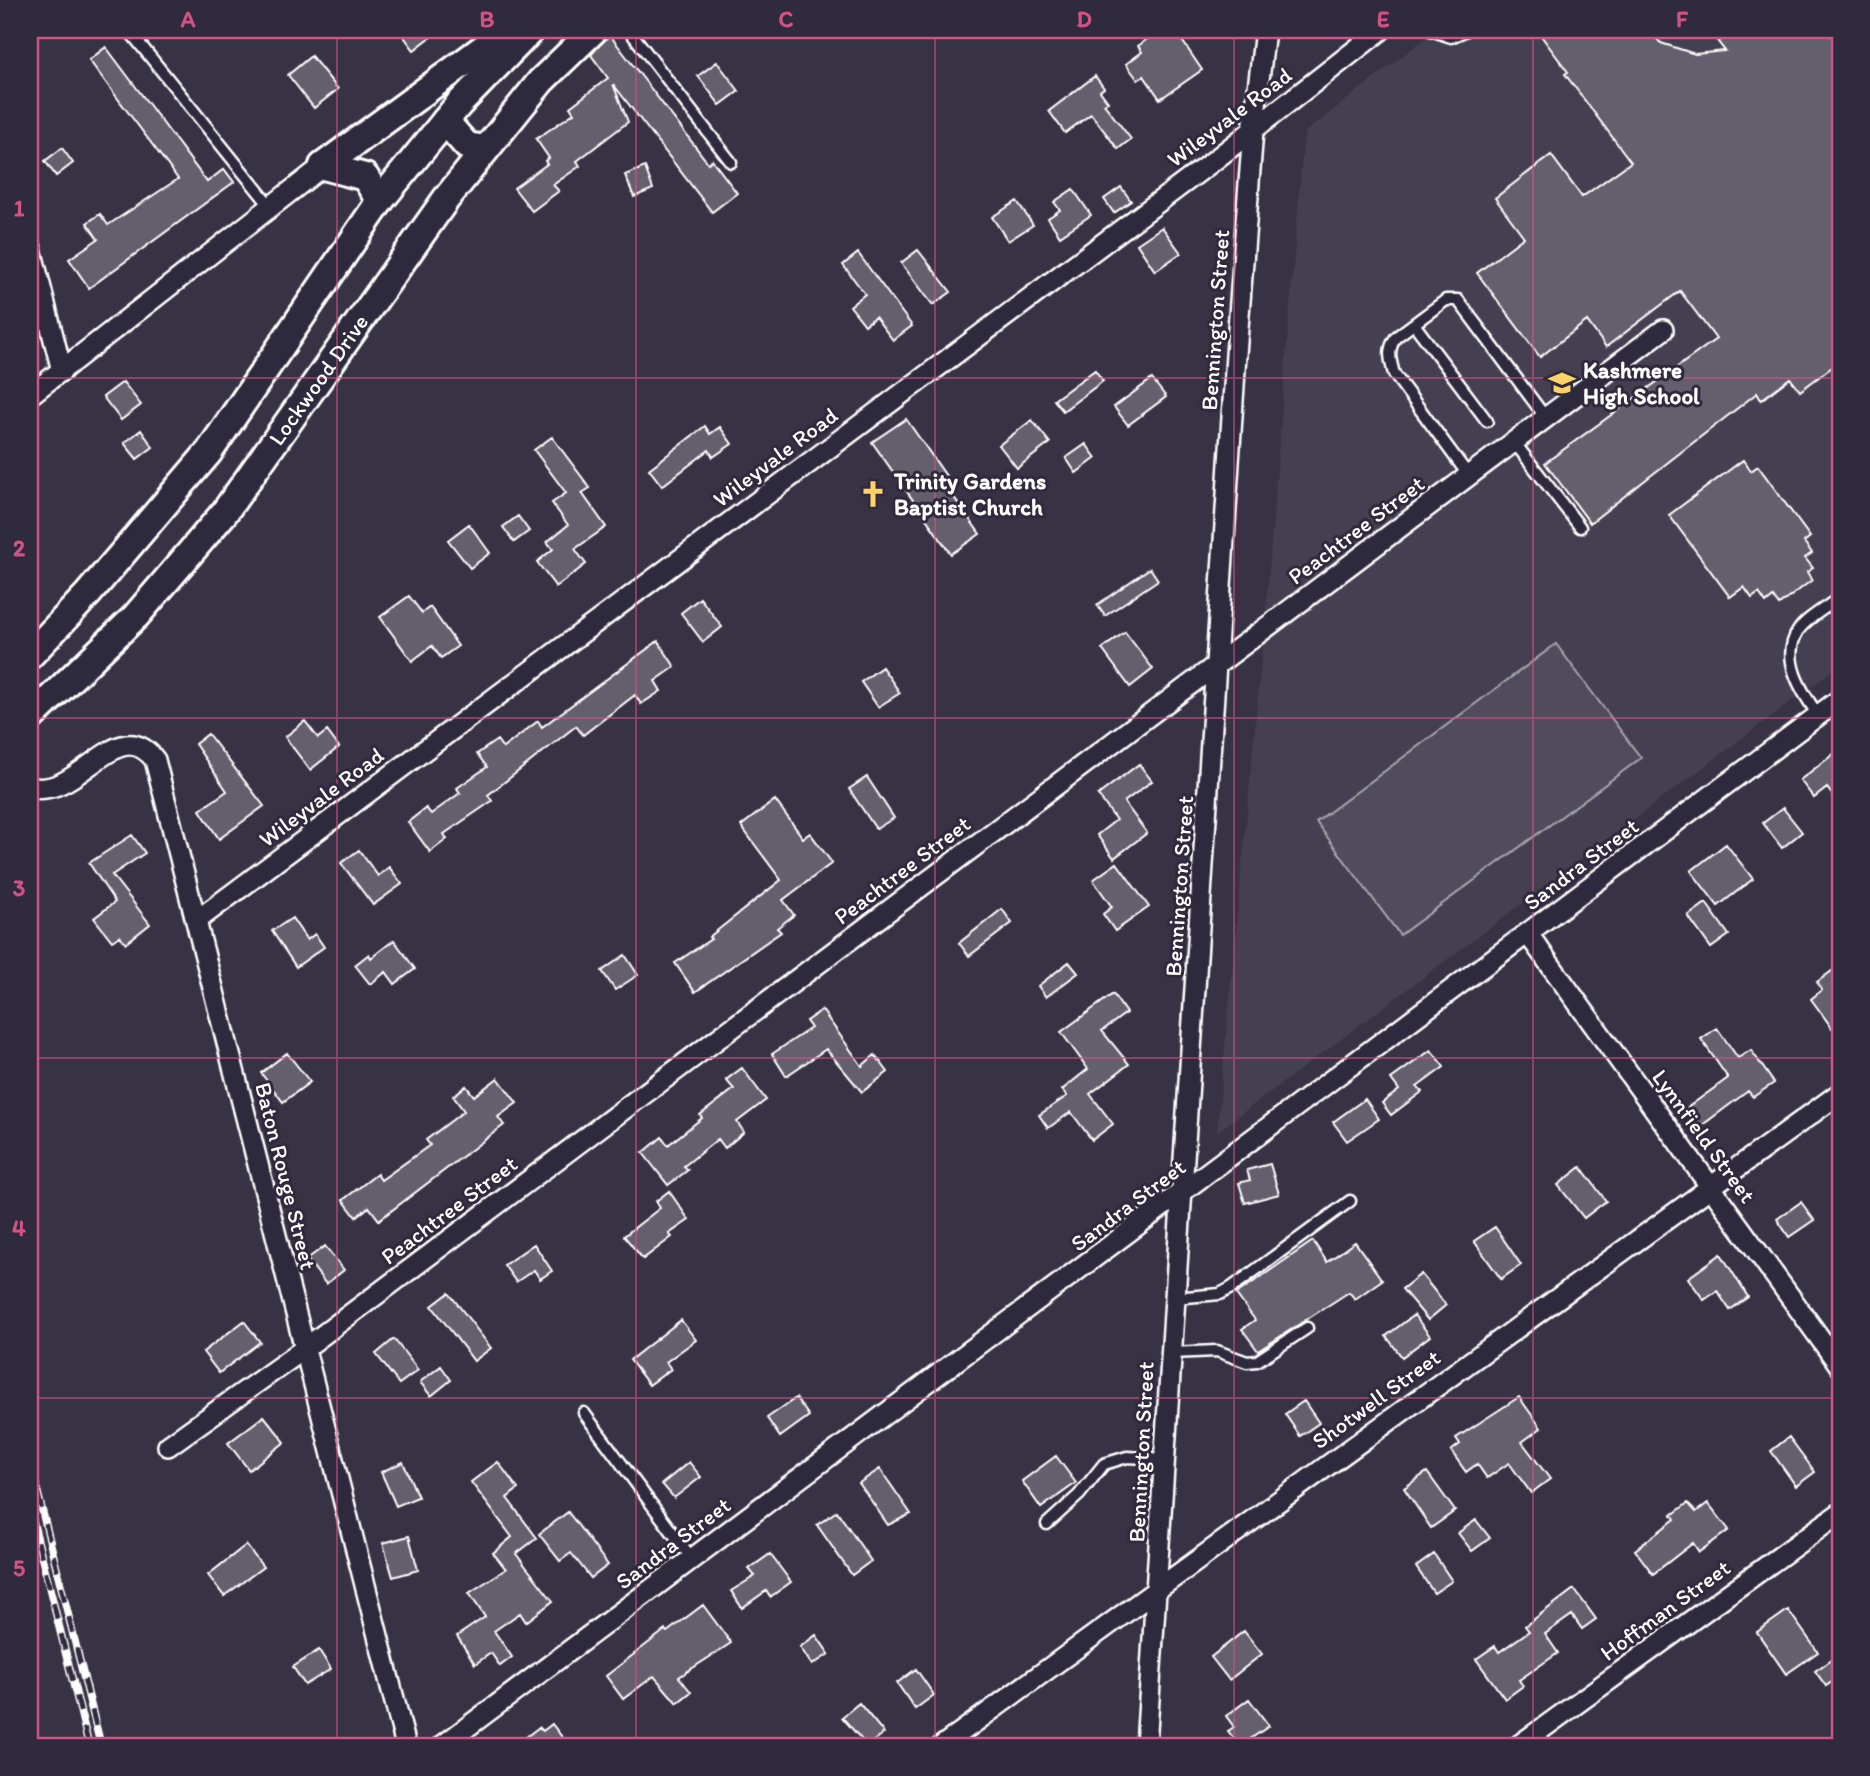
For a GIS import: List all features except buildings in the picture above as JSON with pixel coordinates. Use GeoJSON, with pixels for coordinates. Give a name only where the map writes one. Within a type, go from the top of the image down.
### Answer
{"type":"FeatureCollection","features":[{"type":"Feature","properties":{"kind":"main road"},"geometry":{"type":"LineString","coordinates":[[323,166],[508,30]]}},
{"type":"Feature","properties":{"kind":"main road"},"geometry":{"type":"LineString","coordinates":[[30,655],[88,594],[209,452],[380,201],[445,121],[531,30]]}},
{"type":"Feature","properties":{"kind":"main road","name":"Lockwood Drive"},"geometry":{"type":"LineString","coordinates":[[30,718],[136,616],[224,513],[446,199],[541,81],[594,30]]}},
{"type":"Feature","properties":{"kind":"main road"},"geometry":{"type":"LineString","coordinates":[[445,121],[467,146],[486,149]]}},
{"type":"Feature","properties":{"kind":"main road"},"geometry":{"type":"LineString","coordinates":[[323,166],[365,177],[380,201]]}},
{"type":"Feature","properties":{"kind":"street","name":"Bennington Street"},"geometry":{"type":"LineString","coordinates":[[1146,1746],[1254,130],[1265,30]]}},
{"type":"Feature","properties":{"kind":"street","name":"Wileyvale Road"},"geometry":{"type":"LineString","coordinates":[[196,921],[1254,130],[1381,30]]}},
{"type":"Feature","properties":{"kind":"street"},"geometry":{"type":"LineString","coordinates":[[30,394],[323,166]]}},
{"type":"Feature","properties":{"kind":"street"},"geometry":{"type":"LineString","coordinates":[[30,245],[62,371]]}},
{"type":"Feature","properties":{"kind":"street","name":"Peachtree Street"},"geometry":{"type":"LineString","coordinates":[[168,1446],[304,1349],[1663,330]]}},
{"type":"Feature","properties":{"kind":"street","name":"Sandra Street"},"geometry":{"type":"LineString","coordinates":[[442,1746],[1182,1195],[1840,699]]}},
{"type":"Feature","properties":{"kind":"street","name":"Baton Rouge Street"},"geometry":{"type":"LineString","coordinates":[[30,787],[48,790],[64,784],[117,745],[131,743],[146,749],[162,778],[304,1349],[407,1746]]}},
{"type":"Feature","properties":{"kind":"street","name":"Lynnfield Street"},"geometry":{"type":"LineString","coordinates":[[1528,934],[1840,1366]]}},
{"type":"Feature","properties":{"kind":"street","name":"Shotwell Street"},"geometry":{"type":"LineString","coordinates":[[942,1746],[1840,1093]]}},
{"type":"Feature","properties":{"kind":"street","name":"Hoffman Street"},"geometry":{"type":"LineString","coordinates":[[1518,1746],[1840,1513]]}},
{"type":"Feature","properties":{"kind":"lane"},"geometry":{"type":"LineString","coordinates":[[629,30],[731,162]]}},
{"type":"Feature","properties":{"kind":"lane"},"geometry":{"type":"LineString","coordinates":[[1430,30],[1451,37],[1467,30]]}},
{"type":"Feature","properties":{"kind":"lane"},"geometry":{"type":"LineString","coordinates":[[131,33],[271,207]]}},
{"type":"Feature","properties":{"kind":"lane"},"geometry":{"type":"LineString","coordinates":[[1469,476],[1394,374],[1389,358],[1390,346],[1414,324],[1446,300],[1452,297],[1458,300],[1546,418]]}},
{"type":"Feature","properties":{"kind":"lane"},"geometry":{"type":"LineString","coordinates":[[1414,324],[1487,421]]}},
{"type":"Feature","properties":{"kind":"lane"},"geometry":{"type":"LineString","coordinates":[[1514,442],[1580,527]]}},
{"type":"Feature","properties":{"kind":"lane"},"geometry":{"type":"LineString","coordinates":[[1818,715],[1798,687],[1790,649],[1798,629],[1840,597]]}},
{"type":"Feature","properties":{"kind":"lane"},"geometry":{"type":"LineString","coordinates":[[1175,1298],[1220,1294],[1231,1288],[1350,1201]]}},
{"type":"Feature","properties":{"kind":"lane"},"geometry":{"type":"LineString","coordinates":[[1171,1353],[1217,1350],[1247,1362],[1257,1361],[1307,1328]]}},
{"type":"Feature","properties":{"kind":"lane"},"geometry":{"type":"LineString","coordinates":[[584,1413],[693,1560]]}},
{"type":"Feature","properties":{"kind":"lane"},"geometry":{"type":"LineString","coordinates":[[1047,1524],[1079,1495],[1104,1464],[1127,1457],[1165,1459]]}},
{"type":"Feature","properties":{"kind":"shaded area","name":"Kashmere High School"},"geometry":{"type":"Polygon","coordinates":[[[1436,30],[1840,30],[1840,665],[1217,1132],[1264,632],[1304,133],[1436,30]]]}},
{"type":"Feature","properties":{"kind":"shaded area"},"geometry":{"type":"Polygon","coordinates":[[[1556,644],[1641,758],[1400,935],[1316,822],[1556,644]]]}},
{"type":"Feature","properties":{"kind":"railway"},"geometry":{"type":"LineString","coordinates":[[30,1462],[101,1746]]}},
{"type":"Feature","properties":{"kind":"railway"},"geometry":{"type":"LineString","coordinates":[[30,1510],[89,1746]]}},
{"type":"Feature","properties":{"kind":"place","name":"Kashmere High School"},"geometry":{"type":"Point","coordinates":[1562,383]}},
{"type":"Feature","properties":{"kind":"place","name":"Trinity Gardens Baptist Church"},"geometry":{"type":"Point","coordinates":[873,494]}}]}
